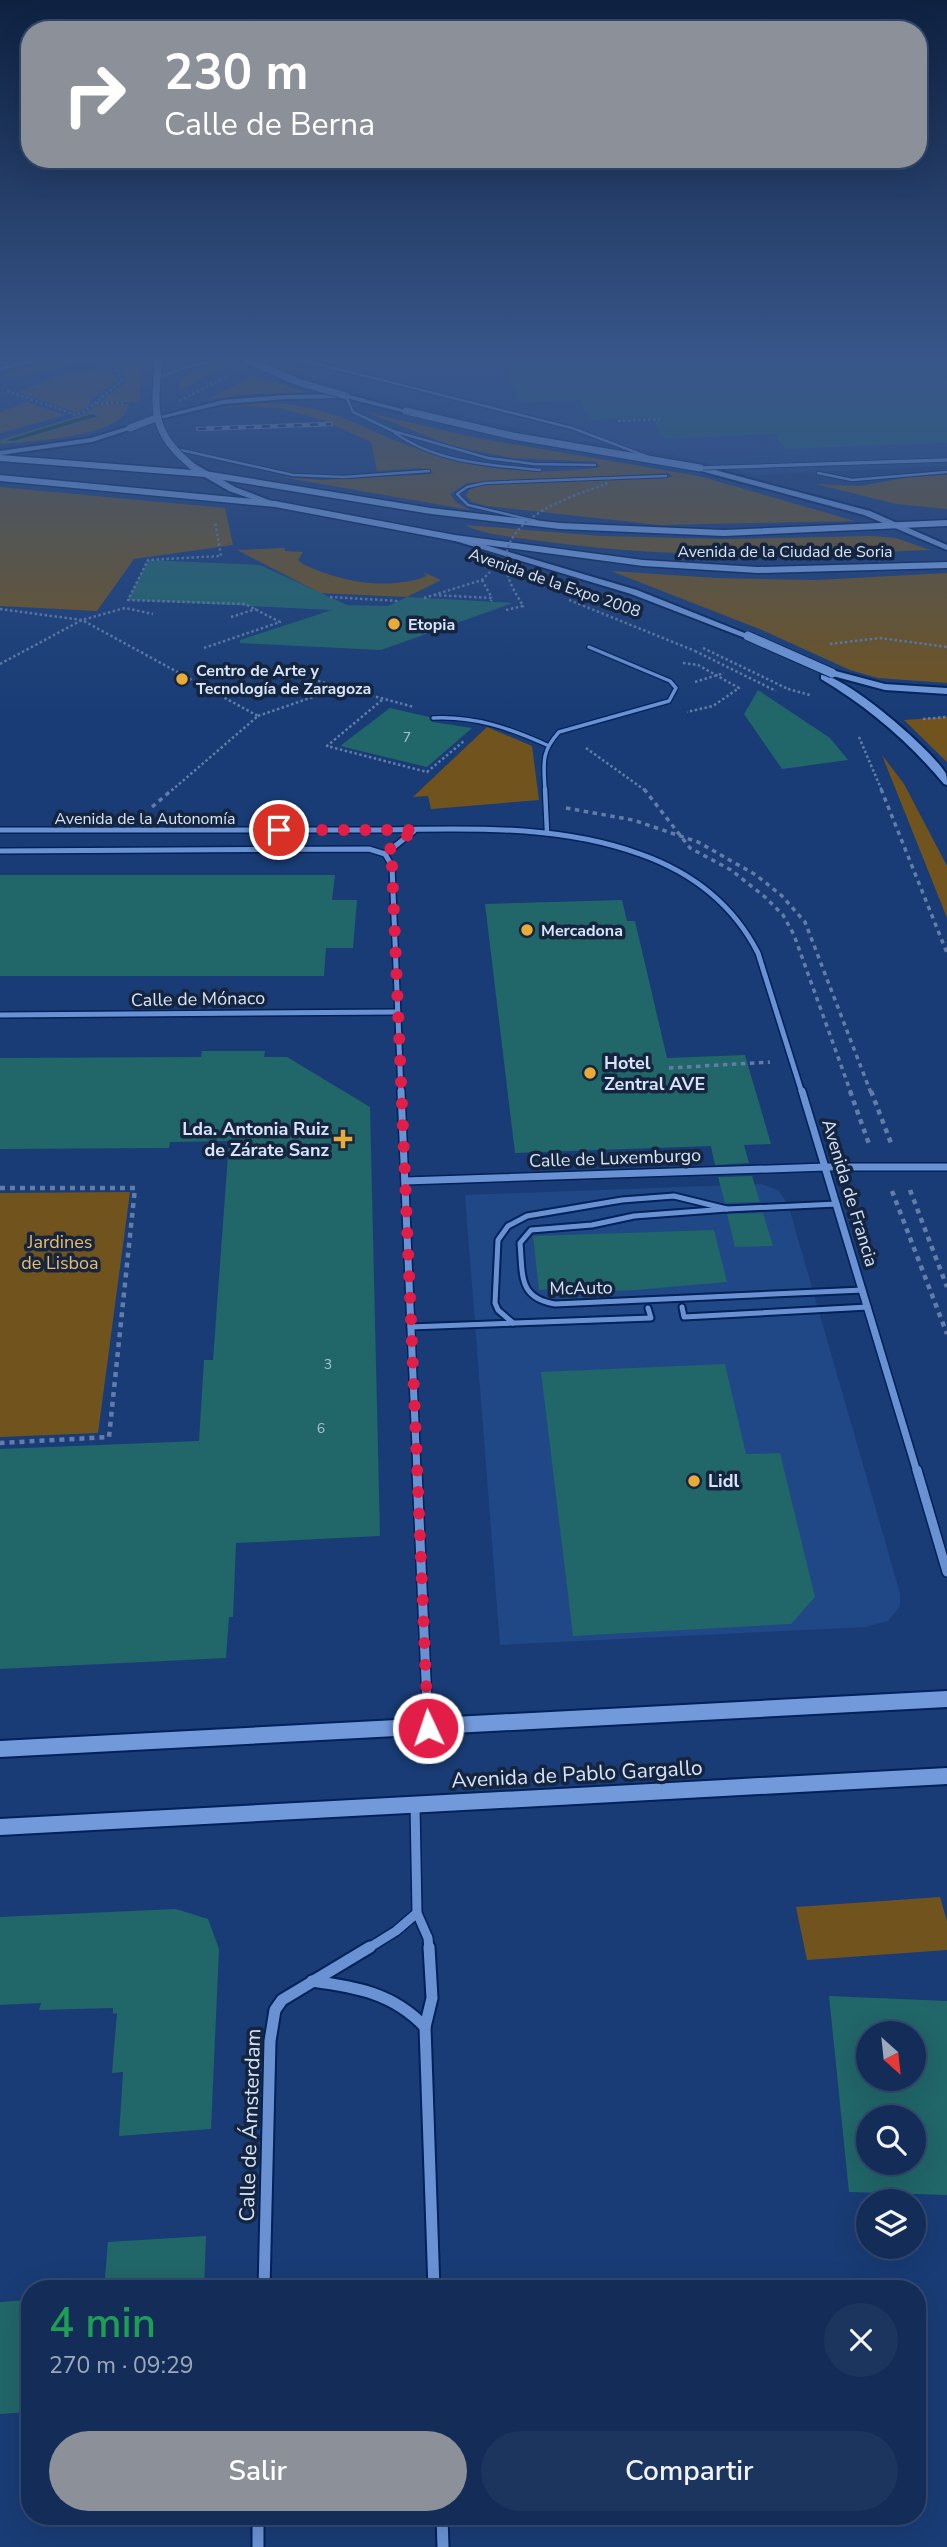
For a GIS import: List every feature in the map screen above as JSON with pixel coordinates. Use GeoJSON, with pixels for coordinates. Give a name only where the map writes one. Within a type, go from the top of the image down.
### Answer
{"type":"FeatureCollection","features":[{"type":"Feature","properties":{"kind":"main road","name":"Avenida de la Ciudad de Soria"},"geometry":{"type":"LineString","coordinates":[[0,478],[275,504],[454,538],[643,563],[758,570],[947,565]]}},
{"type":"Feature","properties":{"kind":"main road"},"geometry":{"type":"LineString","coordinates":[[213,478],[247,495],[275,504]]}},
{"type":"Feature","properties":{"kind":"main road","name":"Avenida de la Ciudad de Soria"},"geometry":{"type":"LineString","coordinates":[[229,478],[431,511],[560,526],[668,532],[765,533],[947,523]]}},
{"type":"Feature","properties":{"kind":"main road"},"geometry":{"type":"LineString","coordinates":[[737,478],[836,504],[901,526],[947,548]]}},
{"type":"Feature","properties":{"kind":"main road","name":"Avenida de la Expo 2008"},"geometry":{"type":"LineString","coordinates":[[454,538],[634,592],[748,636],[828,675],[899,728],[925,754],[947,782]]}},
{"type":"Feature","properties":{"kind":"main road"},"geometry":{"type":"LineString","coordinates":[[828,675],[885,687],[947,691]]}},
{"type":"Feature","properties":{"kind":"main road"},"geometry":{"type":"LineString","coordinates":[[0,1749],[947,1699]]}},
{"type":"Feature","properties":{"kind":"main road","name":"Avenida de Pablo Gargallo"},"geometry":{"type":"LineString","coordinates":[[0,1827],[947,1776]]}},
{"type":"Feature","properties":{"kind":"street","name":"Avenida de la Autonomía"},"geometry":{"type":"LineString","coordinates":[[0,830],[547,832],[619,847],[663,863]]}},
{"type":"Feature","properties":{"kind":"street"},"geometry":{"type":"LineString","coordinates":[[418,830],[400,839],[385,854],[392,866],[428,1728]]}},
{"type":"Feature","properties":{"kind":"street","name":"Avenida de la Autonomía"},"geometry":{"type":"LineString","coordinates":[[0,851],[369,849],[385,854]]}},
{"type":"Feature","properties":{"kind":"street","name":"Avenida de Francia"},"geometry":{"type":"LineString","coordinates":[[663,863],[721,901],[751,935],[826,1167],[947,1572]]}},
{"type":"Feature","properties":{"kind":"street","name":"Calle de Mónaco"},"geometry":{"type":"LineString","coordinates":[[0,1015],[397,1012]]}},
{"type":"Feature","properties":{"kind":"street","name":"Calle de Luxemburgo"},"geometry":{"type":"LineString","coordinates":[[405,1181],[826,1167],[947,1167]]}},
{"type":"Feature","properties":{"kind":"street"},"geometry":{"type":"LineString","coordinates":[[415,1805],[417,1913],[428,1938],[432,1998],[425,2026],[434,2280]]}},
{"type":"Feature","properties":{"kind":"street","name":"Calle de Ámsterdam"},"geometry":{"type":"LineString","coordinates":[[264,2280],[272,2024],[282,2000],[396,1931],[417,1913]]}},
{"type":"Feature","properties":{"kind":"street"},"geometry":{"type":"LineString","coordinates":[[312,1981],[377,1991],[411,2009],[425,2026]]}},
{"type":"Feature","properties":{"kind":"street"},"geometry":{"type":"LineString","coordinates":[[258,2525],[258,2547]]}},
{"type":"Feature","properties":{"kind":"street"},"geometry":{"type":"LineString","coordinates":[[442,2525],[443,2547]]}},
{"type":"Feature","properties":{"kind":"lane"},"geometry":{"type":"LineString","coordinates":[[560,526],[468,505],[457,494],[467,487],[485,482],[592,478]]}},
{"type":"Feature","properties":{"kind":"lane"},"geometry":{"type":"LineString","coordinates":[[842,478],[852,480],[877,478]]}},
{"type":"Feature","properties":{"kind":"lane"},"geometry":{"type":"LineString","coordinates":[[547,832],[544,755],[547,744],[559,732],[669,701],[675,695],[676,688],[658,675],[589,647]]}},
{"type":"Feature","properties":{"kind":"lane"},"geometry":{"type":"LineString","coordinates":[[433,718],[470,716],[547,744]]}},
{"type":"Feature","properties":{"kind":"lane"},"geometry":{"type":"LineString","coordinates":[[513,1323],[498,1310],[493,1295],[498,1240],[508,1226],[517,1220],[527,1216],[641,1198],[688,1197],[727,1209]]}},
{"type":"Feature","properties":{"kind":"lane","name":"McAuto"},"geometry":{"type":"LineString","coordinates":[[837,1205],[634,1216],[592,1225],[531,1230],[520,1243],[524,1286],[531,1298],[555,1304],[863,1290]]}},
{"type":"Feature","properties":{"kind":"lane"},"geometry":{"type":"LineString","coordinates":[[682,1307],[684,1317],[868,1307]]}},
{"type":"Feature","properties":{"kind":"lane"},"geometry":{"type":"LineString","coordinates":[[410,1327],[651,1318],[648,1308]]}},
{"type":"Feature","properties":{"kind":"path"},"geometry":{"type":"LineString","coordinates":[[506,610],[523,606],[506,568],[509,550],[519,531],[555,504],[606,484],[610,478]]}},
{"type":"Feature","properties":{"kind":"path"},"geometry":{"type":"LineString","coordinates":[[204,648],[280,622],[245,604],[128,600],[148,560],[221,556],[215,520]]}},
{"type":"Feature","properties":{"kind":"path"},"geometry":{"type":"LineString","coordinates":[[424,598],[429,594],[482,580],[493,567]]}},
{"type":"Feature","properties":{"kind":"path","name":"Avenida de la Expo 2008"},"geometry":{"type":"LineString","coordinates":[[478,571],[520,584]]}},
{"type":"Feature","properties":{"kind":"path"},"geometry":{"type":"LineString","coordinates":[[429,594],[491,600],[482,580]]}},
{"type":"Feature","properties":{"kind":"path"},"geometry":{"type":"LineString","coordinates":[[330,597],[399,601]]}},
{"type":"Feature","properties":{"kind":"path","name":"Avenida de la Expo 2008"},"geometry":{"type":"LineString","coordinates":[[566,599],[695,651],[776,691]]}},
{"type":"Feature","properties":{"kind":"path"},"geometry":{"type":"LineString","coordinates":[[0,664],[82,620],[125,608],[153,614]]}},
{"type":"Feature","properties":{"kind":"path"},"geometry":{"type":"LineString","coordinates":[[232,617],[256,609]]}},
{"type":"Feature","properties":{"kind":"path"},"geometry":{"type":"LineString","coordinates":[[0,610],[82,620],[258,716]]}},
{"type":"Feature","properties":{"kind":"path"},"geometry":{"type":"LineString","coordinates":[[818,646],[880,638],[947,647]]}},
{"type":"Feature","properties":{"kind":"path"},"geometry":{"type":"LineString","coordinates":[[703,648],[788,689]]}},
{"type":"Feature","properties":{"kind":"path"},"geometry":{"type":"LineString","coordinates":[[676,688],[724,673]]}},
{"type":"Feature","properties":{"kind":"path"},"geometry":{"type":"LineString","coordinates":[[318,681],[382,701],[406,705]]}},
{"type":"Feature","properties":{"kind":"path"},"geometry":{"type":"LineString","coordinates":[[145,814],[258,716],[340,688]]}},
{"type":"Feature","properties":{"kind":"path"},"geometry":{"type":"LineString","coordinates":[[382,701],[327,746],[428,772],[488,721]]}},
{"type":"Feature","properties":{"kind":"path"},"geometry":{"type":"LineString","coordinates":[[859,737],[917,872],[947,953]]}},
{"type":"Feature","properties":{"kind":"path","name":"Avenida de Francia"},"geometry":{"type":"LineString","coordinates":[[690,848],[731,870],[783,915],[794,935],[869,1145]]}},
{"type":"Feature","properties":{"kind":"path"},"geometry":{"type":"LineString","coordinates":[[669,1068],[748,1064]]}},
{"type":"Feature","properties":{"kind":"path"},"geometry":{"type":"LineString","coordinates":[[0,1188],[135,1188],[108,1437],[0,1443]]}},
{"type":"Feature","properties":{"kind":"path"},"geometry":{"type":"LineString","coordinates":[[892,1191],[910,1231],[947,1334]]}},
{"type":"Feature","properties":{"kind":"shaded area"},"geometry":{"type":"Polygon","coordinates":[[[761,1184],[778,1190],[788,1204],[900,1593],[900,1606],[888,1621],[865,1627],[500,1645],[465,1195],[761,1184]]]}},
{"type":"Feature","properties":{"kind":"green space"},"geometry":{"type":"Polygon","coordinates":[[[286,478],[322,480],[571,478],[467,483],[450,494],[457,503],[470,510],[286,478]]]}},
{"type":"Feature","properties":{"kind":"green space"},"geometry":{"type":"Polygon","coordinates":[[[705,478],[855,521],[659,525],[487,506],[472,502],[466,496],[469,490],[481,485],[705,478]]]}},
{"type":"Feature","properties":{"kind":"green space"},"geometry":{"type":"Polygon","coordinates":[[[903,478],[947,478],[947,509],[896,504],[816,484],[861,486],[903,478]]]}},
{"type":"Feature","properties":{"kind":"green space"},"geometry":{"type":"Polygon","coordinates":[[[0,487],[225,508],[233,545],[134,559],[97,611],[0,606],[0,487]]]}},
{"type":"Feature","properties":{"kind":"green space"},"geometry":{"type":"Polygon","coordinates":[[[465,525],[602,536],[723,539],[872,536],[896,538],[930,550],[787,555],[691,554],[517,538],[465,525]]]}},
{"type":"Feature","properties":{"kind":"green space"},"geometry":{"type":"Polygon","coordinates":[[[285,548],[285,551],[303,552],[298,560],[303,564],[348,580],[396,583],[427,576],[423,572],[441,580],[407,597],[320,593],[237,550],[285,548]]]}},
{"type":"Feature","properties":{"kind":"green space"},"geometry":{"type":"Polygon","coordinates":[[[611,571],[717,578],[816,580],[947,573],[947,683],[878,678],[850,670],[762,630],[611,571]]]}},
{"type":"Feature","properties":{"kind":"green space"},"geometry":{"type":"Polygon","coordinates":[[[947,717],[947,762],[904,720],[947,717]]]}},
{"type":"Feature","properties":{"kind":"green space"},"geometry":{"type":"Polygon","coordinates":[[[487,727],[532,746],[539,800],[431,809],[428,796],[413,797],[487,727]]]}},
{"type":"Feature","properties":{"kind":"green space"},"geometry":{"type":"Polygon","coordinates":[[[882,755],[904,784],[947,866],[947,918],[882,755]]]}},
{"type":"Feature","properties":{"kind":"green space","name":"Jardines de Lisboa"},"geometry":{"type":"Polygon","coordinates":[[[130,1192],[98,1433],[0,1437],[0,1193],[130,1192]]]}},
{"type":"Feature","properties":{"kind":"green space"},"geometry":{"type":"Polygon","coordinates":[[[940,1897],[947,1921],[947,1950],[807,1960],[796,1907],[940,1897]]]}},
{"type":"Feature","properties":{"kind":"building","name":"Etopia"},"geometry":{"type":"Polygon","coordinates":[[[148,560],[260,565],[347,605],[388,606],[407,597],[513,603],[381,650],[240,643],[240,640],[332,610],[128,600],[148,560]]]}},
{"type":"Feature","properties":{"kind":"building"},"geometry":{"type":"Polygon","coordinates":[[[758,690],[830,738],[848,760],[782,769],[744,714],[758,690]]]}},
{"type":"Feature","properties":{"kind":"building"},"geometry":{"type":"Polygon","coordinates":[[[390,708],[429,717],[432,722],[472,728],[427,767],[340,746],[390,708]]]}},
{"type":"Feature","properties":{"kind":"building"},"geometry":{"type":"Polygon","coordinates":[[[0,875],[335,875],[332,900],[357,900],[353,948],[326,948],[324,976],[0,976],[0,875]]]}},
{"type":"Feature","properties":{"kind":"building"},"geometry":{"type":"Polygon","coordinates":[[[622,900],[627,921],[635,921],[667,1058],[745,1055],[771,1144],[744,1145],[749,1163],[715,1165],[711,1146],[515,1153],[485,904],[622,900]]]}},
{"type":"Feature","properties":{"kind":"building"},"geometry":{"type":"Polygon","coordinates":[[[202,1051],[265,1051],[264,1057],[287,1057],[370,1107],[380,1536],[236,1543],[233,1617],[229,1617],[226,1658],[0,1669],[0,1449],[199,1441],[204,1360],[213,1360],[229,1141],[170,1142],[169,1148],[0,1149],[0,1058],[201,1057],[202,1051]]]}},
{"type":"Feature","properties":{"kind":"building"},"geometry":{"type":"Polygon","coordinates":[[[752,1176],[760,1202],[725,1203],[718,1177],[752,1176]]]}},
{"type":"Feature","properties":{"kind":"building"},"geometry":{"type":"Polygon","coordinates":[[[763,1213],[773,1246],[735,1247],[727,1214],[763,1213]]]}},
{"type":"Feature","properties":{"kind":"building"},"geometry":{"type":"Polygon","coordinates":[[[714,1230],[727,1282],[567,1293],[567,1288],[539,1290],[533,1236],[714,1230]]]}},
{"type":"Feature","properties":{"kind":"building"},"geometry":{"type":"Polygon","coordinates":[[[725,1364],[746,1454],[780,1453],[815,1597],[791,1624],[573,1636],[541,1372],[725,1364]]]}},
{"type":"Feature","properties":{"kind":"building"},"geometry":{"type":"Polygon","coordinates":[[[176,1909],[208,1919],[219,1949],[211,2129],[119,2136],[123,2072],[112,2073],[117,2013],[113,2014],[113,2008],[39,2010],[41,2003],[0,2005],[0,1917],[176,1909]]]}},
{"type":"Feature","properties":{"kind":"building"},"geometry":{"type":"Polygon","coordinates":[[[829,1996],[947,2001],[947,2195],[926,2194],[926,2189],[856,2189],[856,2192],[849,2192],[829,1996]]]}},
{"type":"Feature","properties":{"kind":"building"},"geometry":{"type":"Polygon","coordinates":[[[206,2236],[204,2280],[105,2280],[108,2242],[206,2236]]]}},
{"type":"Feature","properties":{"kind":"building"},"geometry":{"type":"Polygon","coordinates":[[[21,2301],[21,2413],[0,2414],[0,2302],[21,2301]]]}},
{"type":"Feature","properties":{"kind":"place","name":"Etopia"},"geometry":{"type":"Point","coordinates":[394,624]}},
{"type":"Feature","properties":{"kind":"place","name":"Centro de Arte y Tecnología de Zaragoza"},"geometry":{"type":"Point","coordinates":[182,679]}},
{"type":"Feature","properties":{"kind":"place","name":"Mercadona"},"geometry":{"type":"Point","coordinates":[527,930]}},
{"type":"Feature","properties":{"kind":"place","name":"Hotel Zentral AVE"},"geometry":{"type":"Point","coordinates":[590,1073]}},
{"type":"Feature","properties":{"kind":"place","name":"Lda. Antonia Ruiz de Zárate Sanz"},"geometry":{"type":"Point","coordinates":[343,1139]}},
{"type":"Feature","properties":{"kind":"place","name":"Lidl"},"geometry":{"type":"Point","coordinates":[694,1481]}},
{"type":"Feature","properties":{"kind":"route"},"geometry":{"type":"LineString","coordinates":[[279,830],[418,830],[400,839],[385,854],[392,866],[392,928],[405,1151],[404,1209],[428,1728]]}}]}
